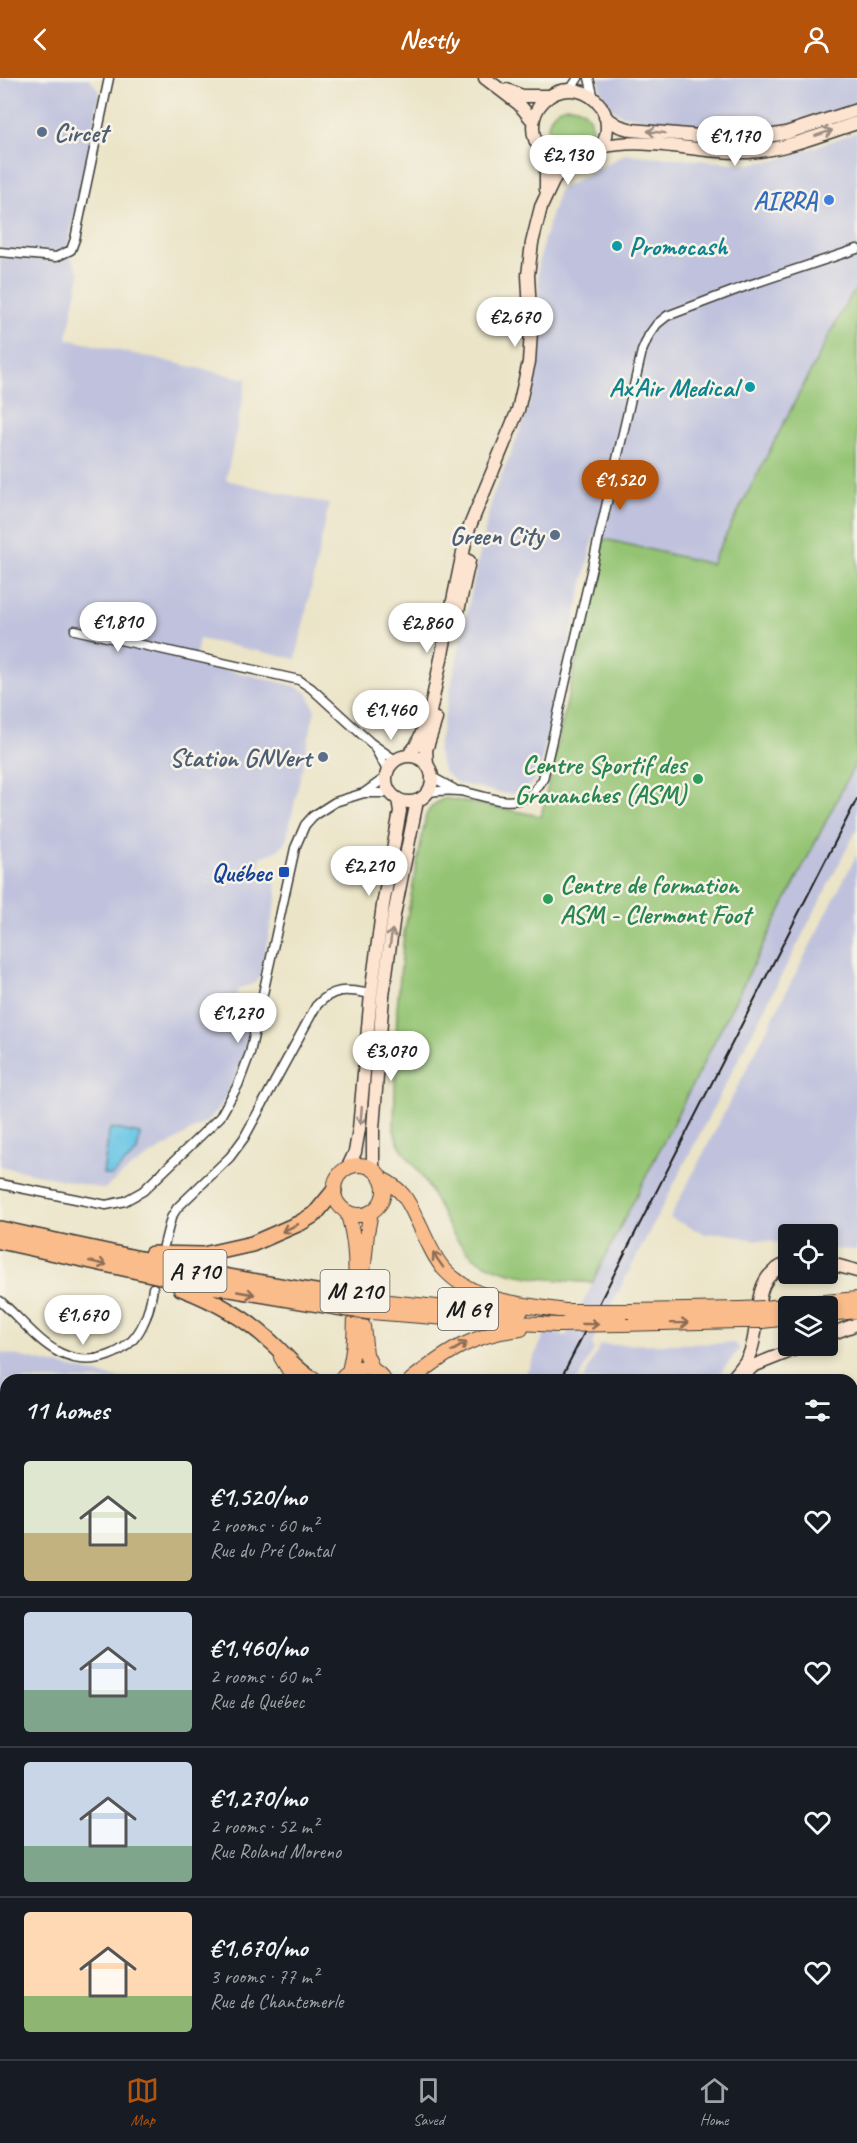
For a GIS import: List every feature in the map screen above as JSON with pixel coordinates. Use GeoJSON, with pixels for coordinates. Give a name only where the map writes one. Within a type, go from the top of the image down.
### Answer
{"type":"FeatureCollection","features":[{"type":"Feature","properties":{"kind":"highway"},"geometry":{"type":"LineString","coordinates":[[42,1238],[111,1246],[146,1254],[203,1256],[252,1244],[300,1224],[315,1214],[334,1191]]}},
{"type":"Feature","properties":{"kind":"highway","name":"A 710"},"geometry":{"type":"LineString","coordinates":[[0,1229],[348,1303]]}},
{"type":"Feature","properties":{"kind":"highway","name":"A 710"},"geometry":{"type":"LineString","coordinates":[[0,1241],[230,1290],[370,1306]]}},
{"type":"Feature","properties":{"kind":"highway"},"geometry":{"type":"LineString","coordinates":[[127,1269],[227,1308],[272,1342],[296,1368],[305,1374]]}},
{"type":"Feature","properties":{"kind":"main road"},"geometry":{"type":"LineString","coordinates":[[485,78],[519,104],[533,121]]}},
{"type":"Feature","properties":{"kind":"main road"},"geometry":{"type":"LineString","coordinates":[[500,88],[522,96],[548,96]]}},
{"type":"Feature","properties":{"kind":"main road"},"geometry":{"type":"LineString","coordinates":[[546,197],[546,168],[535,140],[533,121],[536,111],[548,96],[558,91],[570,90],[587,94],[601,107],[606,117],[619,126],[632,130],[744,140],[786,133],[857,110]]}},
{"type":"Feature","properties":{"kind":"main road"},"geometry":{"type":"LineString","coordinates":[[539,148],[557,162],[568,164],[588,159],[601,147],[605,137],[606,117]]}},
{"type":"Feature","properties":{"kind":"main road"},"geometry":{"type":"LineString","coordinates":[[601,147],[629,142],[746,152],[798,141],[857,123]]}},
{"type":"Feature","properties":{"kind":"main road"},"geometry":{"type":"LineString","coordinates":[[417,801],[394,915],[383,996],[373,1129],[378,1174],[385,1194],[378,1208],[363,1215],[346,1212],[335,1199],[334,1191],[337,1177],[348,1167],[355,1152],[359,1129],[371,994],[383,905],[400,811],[394,796],[389,769],[408,756],[416,746],[429,717],[467,533],[518,410],[529,362],[531,331],[528,275],[532,243],[546,197],[555,177],[579,162]]}},
{"type":"Feature","properties":{"kind":"main road"},"geometry":{"type":"LineString","coordinates":[[394,796],[404,802],[417,801],[427,793],[432,777],[427,764],[426,750],[437,714],[483,492]]}},
{"type":"Feature","properties":{"kind":"main road"},"geometry":{"type":"LineString","coordinates":[[408,756],[427,764]]}},
{"type":"Feature","properties":{"kind":"main road"},"geometry":{"type":"LineString","coordinates":[[348,1167],[357,1164],[378,1174],[405,1195],[433,1254],[442,1267],[470,1290],[488,1298],[565,1311]]}},
{"type":"Feature","properties":{"kind":"main road","name":"M 210"},"geometry":{"type":"LineString","coordinates":[[346,1212],[353,1232],[356,1253],[354,1351],[346,1374]]}},
{"type":"Feature","properties":{"kind":"main road","name":"M 210"},"geometry":{"type":"LineString","coordinates":[[371,1212],[364,1254],[363,1339],[366,1354],[374,1370]]}},
{"type":"Feature","properties":{"kind":"main road"},"geometry":{"type":"LineString","coordinates":[[838,1265],[857,1270]]}},
{"type":"Feature","properties":{"kind":"main road"},"geometry":{"type":"LineString","coordinates":[[736,1374],[746,1363],[751,1352],[758,1297],[764,1284],[778,1268]]}},
{"type":"Feature","properties":{"kind":"main road","name":"M 69"},"geometry":{"type":"LineString","coordinates":[[370,1306],[484,1321],[622,1324],[762,1314],[857,1299]]}},
{"type":"Feature","properties":{"kind":"main road","name":"M 69"},"geometry":{"type":"LineString","coordinates":[[370,1306],[740,1315]]}},
{"type":"Feature","properties":{"kind":"main road"},"geometry":{"type":"LineString","coordinates":[[838,1313],[857,1311]]}},
{"type":"Feature","properties":{"kind":"main road","name":"M 69"},"geometry":{"type":"LineString","coordinates":[[762,1314],[778,1316]]}},
{"type":"Feature","properties":{"kind":"main road"},"geometry":{"type":"LineString","coordinates":[[419,1374],[461,1344],[472,1339],[512,1330],[557,1324]]}},
{"type":"Feature","properties":{"kind":"main road"},"geometry":{"type":"LineString","coordinates":[[838,1331],[857,1324]]}},
{"type":"Feature","properties":{"kind":"main road"},"geometry":{"type":"LineString","coordinates":[[272,1342],[292,1374]]}},
{"type":"Feature","properties":{"kind":"main road"},"geometry":{"type":"LineString","coordinates":[[745,1374],[753,1366],[778,1356]]}},
{"type":"Feature","properties":{"kind":"main road"},"geometry":{"type":"LineString","coordinates":[[349,1374],[365,1367],[378,1374]]}},
{"type":"Feature","properties":{"kind":"street"},"geometry":{"type":"LineString","coordinates":[[0,252],[56,257],[71,250],[109,78]]}},
{"type":"Feature","properties":{"kind":"street"},"geometry":{"type":"LineString","coordinates":[[570,90],[578,78]]}},
{"type":"Feature","properties":{"kind":"street"},"geometry":{"type":"LineString","coordinates":[[589,78],[594,99]]}},
{"type":"Feature","properties":{"kind":"street"},"geometry":{"type":"LineString","coordinates":[[427,793],[440,790],[460,791],[508,801],[518,800],[527,797],[543,779],[642,351],[657,324],[680,310],[857,249]]}},
{"type":"Feature","properties":{"kind":"street"},"geometry":{"type":"LineString","coordinates":[[75,630],[299,680],[311,688],[371,743],[389,769],[364,794]]}},
{"type":"Feature","properties":{"kind":"street"},"geometry":{"type":"LineString","coordinates":[[432,777],[460,791]]}},
{"type":"Feature","properties":{"kind":"street"},"geometry":{"type":"LineString","coordinates":[[0,1184],[95,1203],[116,1204],[130,1200],[142,1191],[212,1125],[226,1109],[246,1067],[299,835],[313,816],[324,807],[364,794],[394,796]]}},
{"type":"Feature","properties":{"kind":"street"},"geometry":{"type":"LineString","coordinates":[[164,1245],[171,1218],[177,1208],[230,1157],[244,1138],[316,1006],[325,996],[335,991],[371,994]]}},
{"type":"Feature","properties":{"kind":"street"},"geometry":{"type":"LineString","coordinates":[[0,1301],[33,1332],[59,1352],[71,1357],[95,1359],[108,1357],[118,1352],[138,1335],[147,1315],[153,1288]]}},
{"type":"Feature","properties":{"kind":"shaded area"},"geometry":{"type":"Polygon","coordinates":[[[0,78],[89,78],[100,92],[67,251],[80,273],[67,339],[247,379],[226,480],[329,504],[296,659],[199,639],[195,662],[295,686],[307,692],[315,710],[286,842],[277,851],[261,857],[258,872],[273,879],[277,897],[259,978],[255,983],[238,989],[234,1002],[243,1008],[249,1018],[243,1059],[223,1102],[209,1120],[133,1166],[104,1189],[0,1166],[0,78]]]}},
{"type":"Feature","properties":{"kind":"shaded area"},"geometry":{"type":"Polygon","coordinates":[[[598,78],[857,78],[857,103],[810,119],[754,132],[716,130],[622,115],[612,109],[606,100],[600,89],[598,78]]]}},
{"type":"Feature","properties":{"kind":"shaded area"},"geometry":{"type":"Polygon","coordinates":[[[857,132],[857,290],[844,307],[711,565],[594,536],[538,776],[525,790],[506,794],[457,783],[444,772],[437,751],[492,497],[530,403],[537,373],[541,338],[538,267],[559,190],[625,154],[748,164],[777,160],[857,132]]]}},
{"type":"Feature","properties":{"kind":"shaded area"},"geometry":{"type":"Polygon","coordinates":[[[857,760],[857,829],[592,1343],[594,1349],[581,1374],[526,1374],[547,1329],[566,1336],[857,760]]]}},
{"type":"Feature","properties":{"kind":"shaded area"},"geometry":{"type":"Polygon","coordinates":[[[857,854],[857,1250],[838,1249],[838,1224],[778,1224],[778,1242],[723,1233],[705,1234],[670,1218],[857,854]]]}},
{"type":"Feature","properties":{"kind":"shaded area"},"geometry":{"type":"Polygon","coordinates":[[[735,1343],[740,1349],[719,1374],[586,1374],[600,1345],[735,1343]]]}},
{"type":"Feature","properties":{"kind":"shaded area"},"geometry":{"type":"Polygon","coordinates":[[[0,1352],[99,1374],[0,1374],[0,1352]]]}},
{"type":"Feature","properties":{"kind":"green space"},"geometry":{"type":"Polygon","coordinates":[[[570,106],[586,112],[592,128],[586,144],[570,150],[554,144],[548,128],[554,112],[570,106]]]}},
{"type":"Feature","properties":{"kind":"green space","name":"Centre Sportif des Gravanches (ASM)"},"geometry":{"type":"Polygon","coordinates":[[[857,290],[857,760],[592,1283],[523,1276],[506,1272],[476,1258],[457,1240],[420,1173],[399,1144],[394,1130],[397,1008],[404,934],[426,815],[434,805],[445,798],[541,816],[604,539],[711,564],[844,307],[857,290]]]}},
{"type":"Feature","properties":{"kind":"water"},"geometry":{"type":"Polygon","coordinates":[[[111,1128],[140,1134],[137,1152],[111,1176],[103,1174],[111,1128]]]}},
{"type":"Feature","properties":{"kind":"railway"},"geometry":{"type":"LineString","coordinates":[[563,1374],[857,799]]}},
{"type":"Feature","properties":{"kind":"place","name":"Circet"},"geometry":{"type":"Point","coordinates":[42,132]}},
{"type":"Feature","properties":{"kind":"place","name":"AIRRA"},"geometry":{"type":"Point","coordinates":[829,200]}},
{"type":"Feature","properties":{"kind":"place","name":"Promocash"},"geometry":{"type":"Point","coordinates":[617,246]}},
{"type":"Feature","properties":{"kind":"place","name":"Ax'Air Medical"},"geometry":{"type":"Point","coordinates":[750,387]}},
{"type":"Feature","properties":{"kind":"place","name":"Green City"},"geometry":{"type":"Point","coordinates":[555,535]}},
{"type":"Feature","properties":{"kind":"place","name":"Station GNVert"},"geometry":{"type":"Point","coordinates":[323,757]}},
{"type":"Feature","properties":{"kind":"place","name":"Centre Sportif des Gravanches (ASM)"},"geometry":{"type":"Point","coordinates":[698,779]}},
{"type":"Feature","properties":{"kind":"place","name":"Québec"},"geometry":{"type":"Point","coordinates":[284,872]}},
{"type":"Feature","properties":{"kind":"place","name":"Centre de formation ASM - Clermont Foot"},"geometry":{"type":"Point","coordinates":[548,899]}}]}
